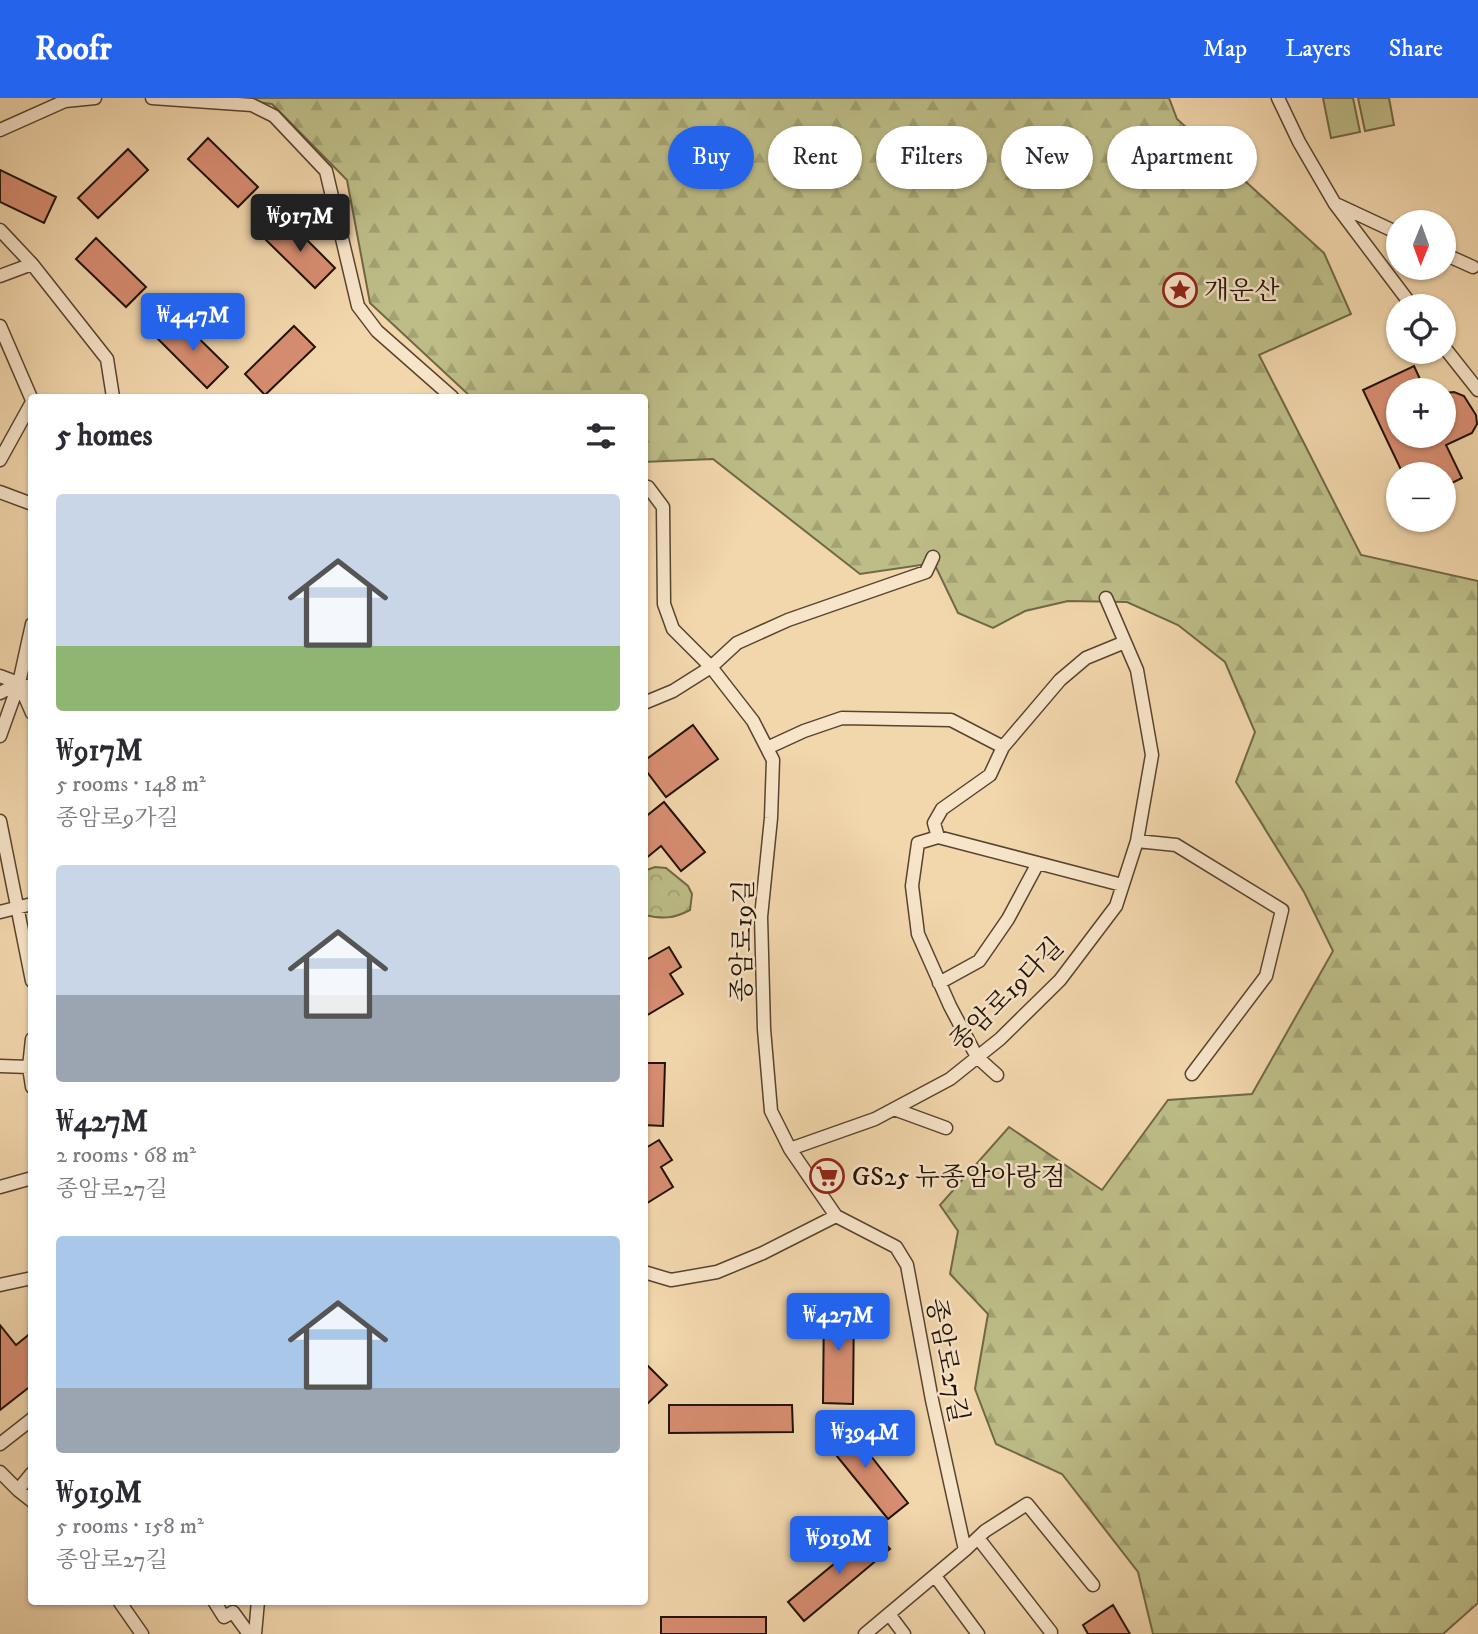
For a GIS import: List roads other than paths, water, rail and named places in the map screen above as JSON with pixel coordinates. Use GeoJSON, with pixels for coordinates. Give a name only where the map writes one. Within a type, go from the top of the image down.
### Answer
{"type":"FeatureCollection","features":[{"type":"Feature","properties":{"kind":"street"},"geometry":{"type":"LineString","coordinates":[[0,130],[64,99],[95,98]]}},
{"type":"Feature","properties":{"kind":"street"},"geometry":{"type":"LineString","coordinates":[[152,98],[252,105],[274,116],[326,171],[358,306],[377,331],[449,394]]}},
{"type":"Feature","properties":{"kind":"street"},"geometry":{"type":"LineString","coordinates":[[1278,98],[1299,142],[1335,204],[1403,294]]}},
{"type":"Feature","properties":{"kind":"street"},"geometry":{"type":"LineString","coordinates":[[1335,204],[1386,227]]}},
{"type":"Feature","properties":{"kind":"street"},"geometry":{"type":"LineString","coordinates":[[0,230],[32,264],[107,359],[113,394]]}},
{"type":"Feature","properties":{"kind":"street"},"geometry":{"type":"LineString","coordinates":[[1456,259],[1473,267]]}},
{"type":"Feature","properties":{"kind":"street"},"geometry":{"type":"LineString","coordinates":[[0,276],[32,264]]}},
{"type":"Feature","properties":{"kind":"street"},"geometry":{"type":"LineString","coordinates":[[0,326],[29,394]]}},
{"type":"Feature","properties":{"kind":"street"},"geometry":{"type":"LineString","coordinates":[[1456,362],[1478,390]]}},
{"type":"Feature","properties":{"kind":"street"},"geometry":{"type":"LineString","coordinates":[[0,460],[28,408]]}},
{"type":"Feature","properties":{"kind":"street","name":"종암로19길"},"geometry":{"type":"LineString","coordinates":[[648,487],[663,507],[664,604],[673,629],[711,667],[753,721],[773,760],[771,818],[761,917],[764,1029],[771,1111],[790,1149],[835,1216]]}},
{"type":"Feature","properties":{"kind":"street"},"geometry":{"type":"LineString","coordinates":[[0,492],[28,502]]}},
{"type":"Feature","properties":{"kind":"street"},"geometry":{"type":"LineString","coordinates":[[648,701],[673,691],[711,667],[737,643],[788,620],[926,572],[933,557]]}},
{"type":"Feature","properties":{"kind":"street","name":"종암로19다길"},"geometry":{"type":"LineString","coordinates":[[790,1149],[875,1119],[950,1079],[1000,1039],[1060,980],[1116,906],[1137,841],[1152,755],[1137,670],[1106,598]]}},
{"type":"Feature","properties":{"kind":"street"},"geometry":{"type":"LineString","coordinates":[[938,837],[934,823],[942,809],[990,775],[1003,747],[1060,680],[1086,658],[1125,642]]}},
{"type":"Feature","properties":{"kind":"street"},"geometry":{"type":"LineString","coordinates":[[0,736],[25,685],[28,659]]}},
{"type":"Feature","properties":{"kind":"street"},"geometry":{"type":"LineString","coordinates":[[0,676],[25,685]]}},
{"type":"Feature","properties":{"kind":"street"},"geometry":{"type":"LineString","coordinates":[[0,683],[25,685]]}},
{"type":"Feature","properties":{"kind":"street"},"geometry":{"type":"LineString","coordinates":[[0,693],[25,685]]}},
{"type":"Feature","properties":{"kind":"street"},"geometry":{"type":"LineString","coordinates":[[767,748],[842,718],[951,720],[1003,747]]}},
{"type":"Feature","properties":{"kind":"street"},"geometry":{"type":"LineString","coordinates":[[0,821],[28,960]]}},
{"type":"Feature","properties":{"kind":"street"},"geometry":{"type":"LineString","coordinates":[[997,1075],[977,1057],[950,1006],[918,934],[912,886],[918,843],[938,837],[1122,885]]}},
{"type":"Feature","properties":{"kind":"street"},"geometry":{"type":"LineString","coordinates":[[1137,841],[1176,845],[1282,910],[1266,976],[1192,1074]]}},
{"type":"Feature","properties":{"kind":"street","name":"종암로19다길"},"geometry":{"type":"LineString","coordinates":[[939,983],[979,961],[1008,919],[1038,863]]}},
{"type":"Feature","properties":{"kind":"street"},"geometry":{"type":"LineString","coordinates":[[0,912],[28,905]]}},
{"type":"Feature","properties":{"kind":"street"},"geometry":{"type":"LineString","coordinates":[[0,1066],[28,1066]]}},
{"type":"Feature","properties":{"kind":"street"},"geometry":{"type":"LineString","coordinates":[[894,1109],[946,1128]]}},
{"type":"Feature","properties":{"kind":"street"},"geometry":{"type":"LineString","coordinates":[[0,1187],[28,1179]]}},
{"type":"Feature","properties":{"kind":"street"},"geometry":{"type":"LineString","coordinates":[[648,1273],[671,1280],[717,1272],[763,1253],[835,1216]]}},
{"type":"Feature","properties":{"kind":"street","name":"종암로27길"},"geometry":{"type":"LineString","coordinates":[[835,1216],[896,1247],[907,1265],[932,1400],[965,1550]]}},
{"type":"Feature","properties":{"kind":"street"},"geometry":{"type":"LineString","coordinates":[[0,1285],[28,1279]]}},
{"type":"Feature","properties":{"kind":"street"},"geometry":{"type":"LineString","coordinates":[[0,1444],[28,1422]]}},
{"type":"Feature","properties":{"kind":"street"},"geometry":{"type":"LineString","coordinates":[[0,1472],[28,1498]]}},
{"type":"Feature","properties":{"kind":"street"},"geometry":{"type":"LineString","coordinates":[[18,1490],[28,1478]]}},
{"type":"Feature","properties":{"kind":"street"},"geometry":{"type":"LineString","coordinates":[[865,1634],[985,1531],[1027,1504],[1093,1585]]}},
{"type":"Feature","properties":{"kind":"street"},"geometry":{"type":"LineString","coordinates":[[978,1538],[1051,1632]]}},
{"type":"Feature","properties":{"kind":"street"},"geometry":{"type":"LineString","coordinates":[[935,1576],[978,1634]]}},
{"type":"Feature","properties":{"kind":"street"},"geometry":{"type":"LineString","coordinates":[[122,1605],[142,1634]]}},
{"type":"Feature","properties":{"kind":"street"},"geometry":{"type":"LineString","coordinates":[[216,1605],[223,1617],[233,1612],[249,1634]]}},
{"type":"Feature","properties":{"kind":"street"},"geometry":{"type":"LineString","coordinates":[[255,1634],[258,1605]]}},
{"type":"Feature","properties":{"kind":"street"},"geometry":{"type":"LineString","coordinates":[[889,1614],[904,1634]]}},
{"type":"Feature","properties":{"kind":"place","name":"개운산"},"geometry":{"type":"Point","coordinates":[1180,290]}},
{"type":"Feature","properties":{"kind":"place","name":"GS25 뉴종암아랑점"},"geometry":{"type":"Point","coordinates":[827,1176]}}]}
